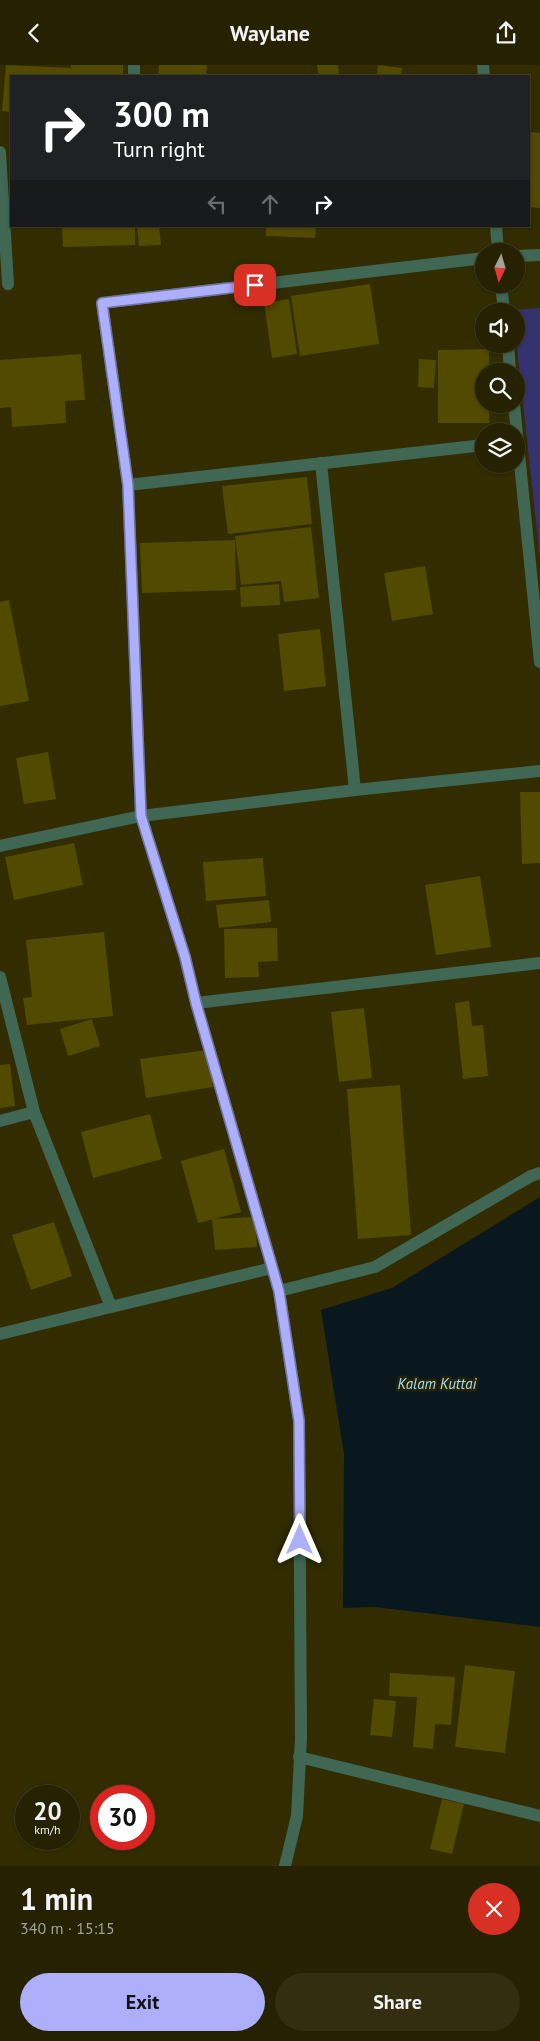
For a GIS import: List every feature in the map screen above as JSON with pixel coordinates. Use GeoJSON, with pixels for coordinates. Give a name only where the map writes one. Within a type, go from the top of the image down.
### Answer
{"type":"FeatureCollection","features":[{"type":"Feature","properties":{"kind":"street"},"geometry":{"type":"LineString","coordinates":[[0,152],[8,284]]}},
{"type":"Feature","properties":{"kind":"street"},"geometry":{"type":"LineString","coordinates":[[496,227],[497,243]]}},
{"type":"Feature","properties":{"kind":"street"},"geometry":{"type":"LineString","coordinates":[[525,256],[540,255]]}},
{"type":"Feature","properties":{"kind":"street"},"geometry":{"type":"LineString","coordinates":[[286,1866],[296,1816],[299,1757],[299,1421],[279,1291],[196,1003],[185,957],[141,816],[128,485],[102,303],[475,259]]}},
{"type":"Feature","properties":{"kind":"street"},"geometry":{"type":"LineString","coordinates":[[128,485],[475,446]]}},
{"type":"Feature","properties":{"kind":"street"},"geometry":{"type":"LineString","coordinates":[[321,463],[355,789]]}},
{"type":"Feature","properties":{"kind":"street"},"geometry":{"type":"LineString","coordinates":[[520,473],[540,662]]}},
{"type":"Feature","properties":{"kind":"street"},"geometry":{"type":"LineString","coordinates":[[0,847],[141,816],[355,789],[540,771]]}},
{"type":"Feature","properties":{"kind":"street"},"geometry":{"type":"LineString","coordinates":[[196,1003],[540,963]]}},
{"type":"Feature","properties":{"kind":"street"},"geometry":{"type":"LineString","coordinates":[[0,977],[4,1010],[34,1112],[111,1307]]}},
{"type":"Feature","properties":{"kind":"street"},"geometry":{"type":"LineString","coordinates":[[0,1121],[34,1112]]}},
{"type":"Feature","properties":{"kind":"street"},"geometry":{"type":"LineString","coordinates":[[279,1291],[375,1267],[540,1173]]}},
{"type":"Feature","properties":{"kind":"street"},"geometry":{"type":"LineString","coordinates":[[0,1335],[272,1268]]}},
{"type":"Feature","properties":{"kind":"street"},"geometry":{"type":"LineString","coordinates":[[299,1757],[540,1816]]}},
{"type":"Feature","properties":{"kind":"shaded area"},"geometry":{"type":"Polygon","coordinates":[[[540,308],[540,559],[524,413],[525,363],[519,363],[518,353],[525,353],[525,309],[540,308]]]}},
{"type":"Feature","properties":{"kind":"water","name":"Kalam Kuttai"},"geometry":{"type":"Polygon","coordinates":[[[540,1197],[540,1627],[375,1607],[343,1608],[344,1454],[321,1310],[392,1288],[540,1197]]]}},
{"type":"Feature","properties":{"kind":"building"},"geometry":{"type":"Polygon","coordinates":[[[6,65],[71,68],[71,65],[123,65],[123,75],[10,75],[10,112],[2,111],[6,65]]]}},
{"type":"Feature","properties":{"kind":"building"},"geometry":{"type":"Polygon","coordinates":[[[159,65],[207,65],[206,75],[158,75],[159,65]]]}},
{"type":"Feature","properties":{"kind":"building"},"geometry":{"type":"Polygon","coordinates":[[[317,65],[338,65],[339,75],[319,75],[317,65]]]}},
{"type":"Feature","properties":{"kind":"building"},"geometry":{"type":"Polygon","coordinates":[[[378,65],[402,68],[401,75],[377,75],[378,65]]]}},
{"type":"Feature","properties":{"kind":"building"},"geometry":{"type":"Polygon","coordinates":[[[530,132],[540,133],[540,208],[530,207],[530,132]]]}},
{"type":"Feature","properties":{"kind":"building"},"geometry":{"type":"Polygon","coordinates":[[[62,227],[135,227],[135,245],[63,247],[62,227]]]}},
{"type":"Feature","properties":{"kind":"building"},"geometry":{"type":"Polygon","coordinates":[[[137,227],[159,227],[161,245],[139,246],[137,227]]]}},
{"type":"Feature","properties":{"kind":"building"},"geometry":{"type":"Polygon","coordinates":[[[266,227],[316,227],[315,238],[266,236],[266,227]]]}},
{"type":"Feature","properties":{"kind":"building"},"geometry":{"type":"Polygon","coordinates":[[[370,284],[379,344],[300,356],[291,296],[370,284]]]}},
{"type":"Feature","properties":{"kind":"building"},"geometry":{"type":"Polygon","coordinates":[[[289,299],[297,354],[272,358],[264,303],[289,299]]]}},
{"type":"Feature","properties":{"kind":"building"},"geometry":{"type":"Polygon","coordinates":[[[475,349],[475,353],[489,353],[489,363],[475,363],[475,413],[489,413],[489,423],[438,423],[438,350],[475,349]]]}},
{"type":"Feature","properties":{"kind":"building"},"geometry":{"type":"Polygon","coordinates":[[[81,354],[85,400],[65,401],[66,423],[12,427],[11,407],[0,408],[0,360],[81,354]]]}},
{"type":"Feature","properties":{"kind":"building"},"geometry":{"type":"Polygon","coordinates":[[[419,359],[436,360],[434,388],[418,387],[419,359]]]}},
{"type":"Feature","properties":{"kind":"building"},"geometry":{"type":"Polygon","coordinates":[[[307,477],[312,524],[228,534],[222,486],[307,477]]]}},
{"type":"Feature","properties":{"kind":"building"},"geometry":{"type":"Polygon","coordinates":[[[311,527],[319,598],[284,602],[281,581],[241,585],[235,536],[311,527]]]}},
{"type":"Feature","properties":{"kind":"building"},"geometry":{"type":"Polygon","coordinates":[[[235,540],[236,590],[142,593],[140,543],[235,540]]]}},
{"type":"Feature","properties":{"kind":"building"},"geometry":{"type":"Polygon","coordinates":[[[425,566],[433,614],[392,621],[384,573],[425,566]]]}},
{"type":"Feature","properties":{"kind":"building"},"geometry":{"type":"Polygon","coordinates":[[[279,584],[280,605],[241,607],[240,587],[279,584]]]}},
{"type":"Feature","properties":{"kind":"building"},"geometry":{"type":"Polygon","coordinates":[[[9,600],[29,701],[0,706],[0,602],[9,600]]]}},
{"type":"Feature","properties":{"kind":"building"},"geometry":{"type":"Polygon","coordinates":[[[320,629],[326,686],[284,691],[278,634],[320,629]]]}},
{"type":"Feature","properties":{"kind":"building"},"geometry":{"type":"Polygon","coordinates":[[[48,752],[56,799],[24,804],[16,758],[48,752]]]}},
{"type":"Feature","properties":{"kind":"building"},"geometry":{"type":"Polygon","coordinates":[[[520,792],[540,792],[540,863],[522,864],[520,792]]]}},
{"type":"Feature","properties":{"kind":"building"},"geometry":{"type":"Polygon","coordinates":[[[74,843],[83,885],[14,900],[5,857],[74,843]]]}},
{"type":"Feature","properties":{"kind":"building"},"geometry":{"type":"Polygon","coordinates":[[[263,858],[266,896],[206,901],[203,862],[263,858]]]}},
{"type":"Feature","properties":{"kind":"building"},"geometry":{"type":"Polygon","coordinates":[[[480,876],[491,947],[436,955],[425,885],[480,876]]]}},
{"type":"Feature","properties":{"kind":"building"},"geometry":{"type":"Polygon","coordinates":[[[269,900],[271,922],[219,928],[216,905],[269,900]]]}},
{"type":"Feature","properties":{"kind":"building"},"geometry":{"type":"Polygon","coordinates":[[[277,928],[278,961],[258,962],[259,977],[225,978],[224,929],[277,928]]]}},
{"type":"Feature","properties":{"kind":"building"},"geometry":{"type":"Polygon","coordinates":[[[104,932],[113,1016],[27,1025],[23,998],[32,997],[26,940],[104,932]]]}},
{"type":"Feature","properties":{"kind":"building"},"geometry":{"type":"Polygon","coordinates":[[[469,1001],[472,1026],[483,1025],[488,1076],[463,1079],[455,1003],[469,1001]]]}},
{"type":"Feature","properties":{"kind":"building"},"geometry":{"type":"Polygon","coordinates":[[[364,1008],[372,1078],[339,1082],[331,1012],[364,1008]]]}},
{"type":"Feature","properties":{"kind":"building"},"geometry":{"type":"Polygon","coordinates":[[[92,1019],[100,1046],[68,1056],[60,1029],[92,1019]]]}},
{"type":"Feature","properties":{"kind":"building"},"geometry":{"type":"Polygon","coordinates":[[[207,1050],[213,1087],[146,1098],[140,1059],[207,1050]]]}},
{"type":"Feature","properties":{"kind":"building"},"geometry":{"type":"Polygon","coordinates":[[[10,1064],[15,1106],[0,1108],[0,1065],[10,1064]]]}},
{"type":"Feature","properties":{"kind":"building"},"geometry":{"type":"Polygon","coordinates":[[[400,1085],[411,1235],[358,1239],[347,1089],[400,1085]]]}},
{"type":"Feature","properties":{"kind":"building"},"geometry":{"type":"Polygon","coordinates":[[[150,1114],[162,1159],[93,1178],[81,1132],[150,1114]]]}},
{"type":"Feature","properties":{"kind":"building"},"geometry":{"type":"Polygon","coordinates":[[[224,1149],[241,1212],[198,1223],[181,1161],[224,1149]]]}},
{"type":"Feature","properties":{"kind":"building"},"geometry":{"type":"Polygon","coordinates":[[[255,1217],[257,1247],[215,1250],[212,1219],[255,1217]]]}},
{"type":"Feature","properties":{"kind":"building"},"geometry":{"type":"Polygon","coordinates":[[[54,1222],[72,1276],[31,1290],[12,1235],[54,1222]]]}},
{"type":"Feature","properties":{"kind":"building"},"geometry":{"type":"Polygon","coordinates":[[[465,1665],[515,1671],[505,1753],[455,1747],[465,1665]]]}},
{"type":"Feature","properties":{"kind":"building"},"geometry":{"type":"Polygon","coordinates":[[[390,1673],[455,1677],[451,1725],[435,1724],[433,1749],[413,1747],[417,1697],[389,1696],[390,1673]]]}},
{"type":"Feature","properties":{"kind":"building"},"geometry":{"type":"Polygon","coordinates":[[[374,1699],[396,1701],[392,1737],[370,1735],[374,1699]]]}},
{"type":"Feature","properties":{"kind":"building"},"geometry":{"type":"Polygon","coordinates":[[[442,1799],[464,1804],[452,1854],[430,1849],[442,1799]]]}},
{"type":"Feature","properties":{"kind":"route"},"geometry":{"type":"LineString","coordinates":[[255,285],[102,303],[128,485],[141,816],[185,957],[196,1003],[279,1291],[299,1421],[300,1540]]}}]}
